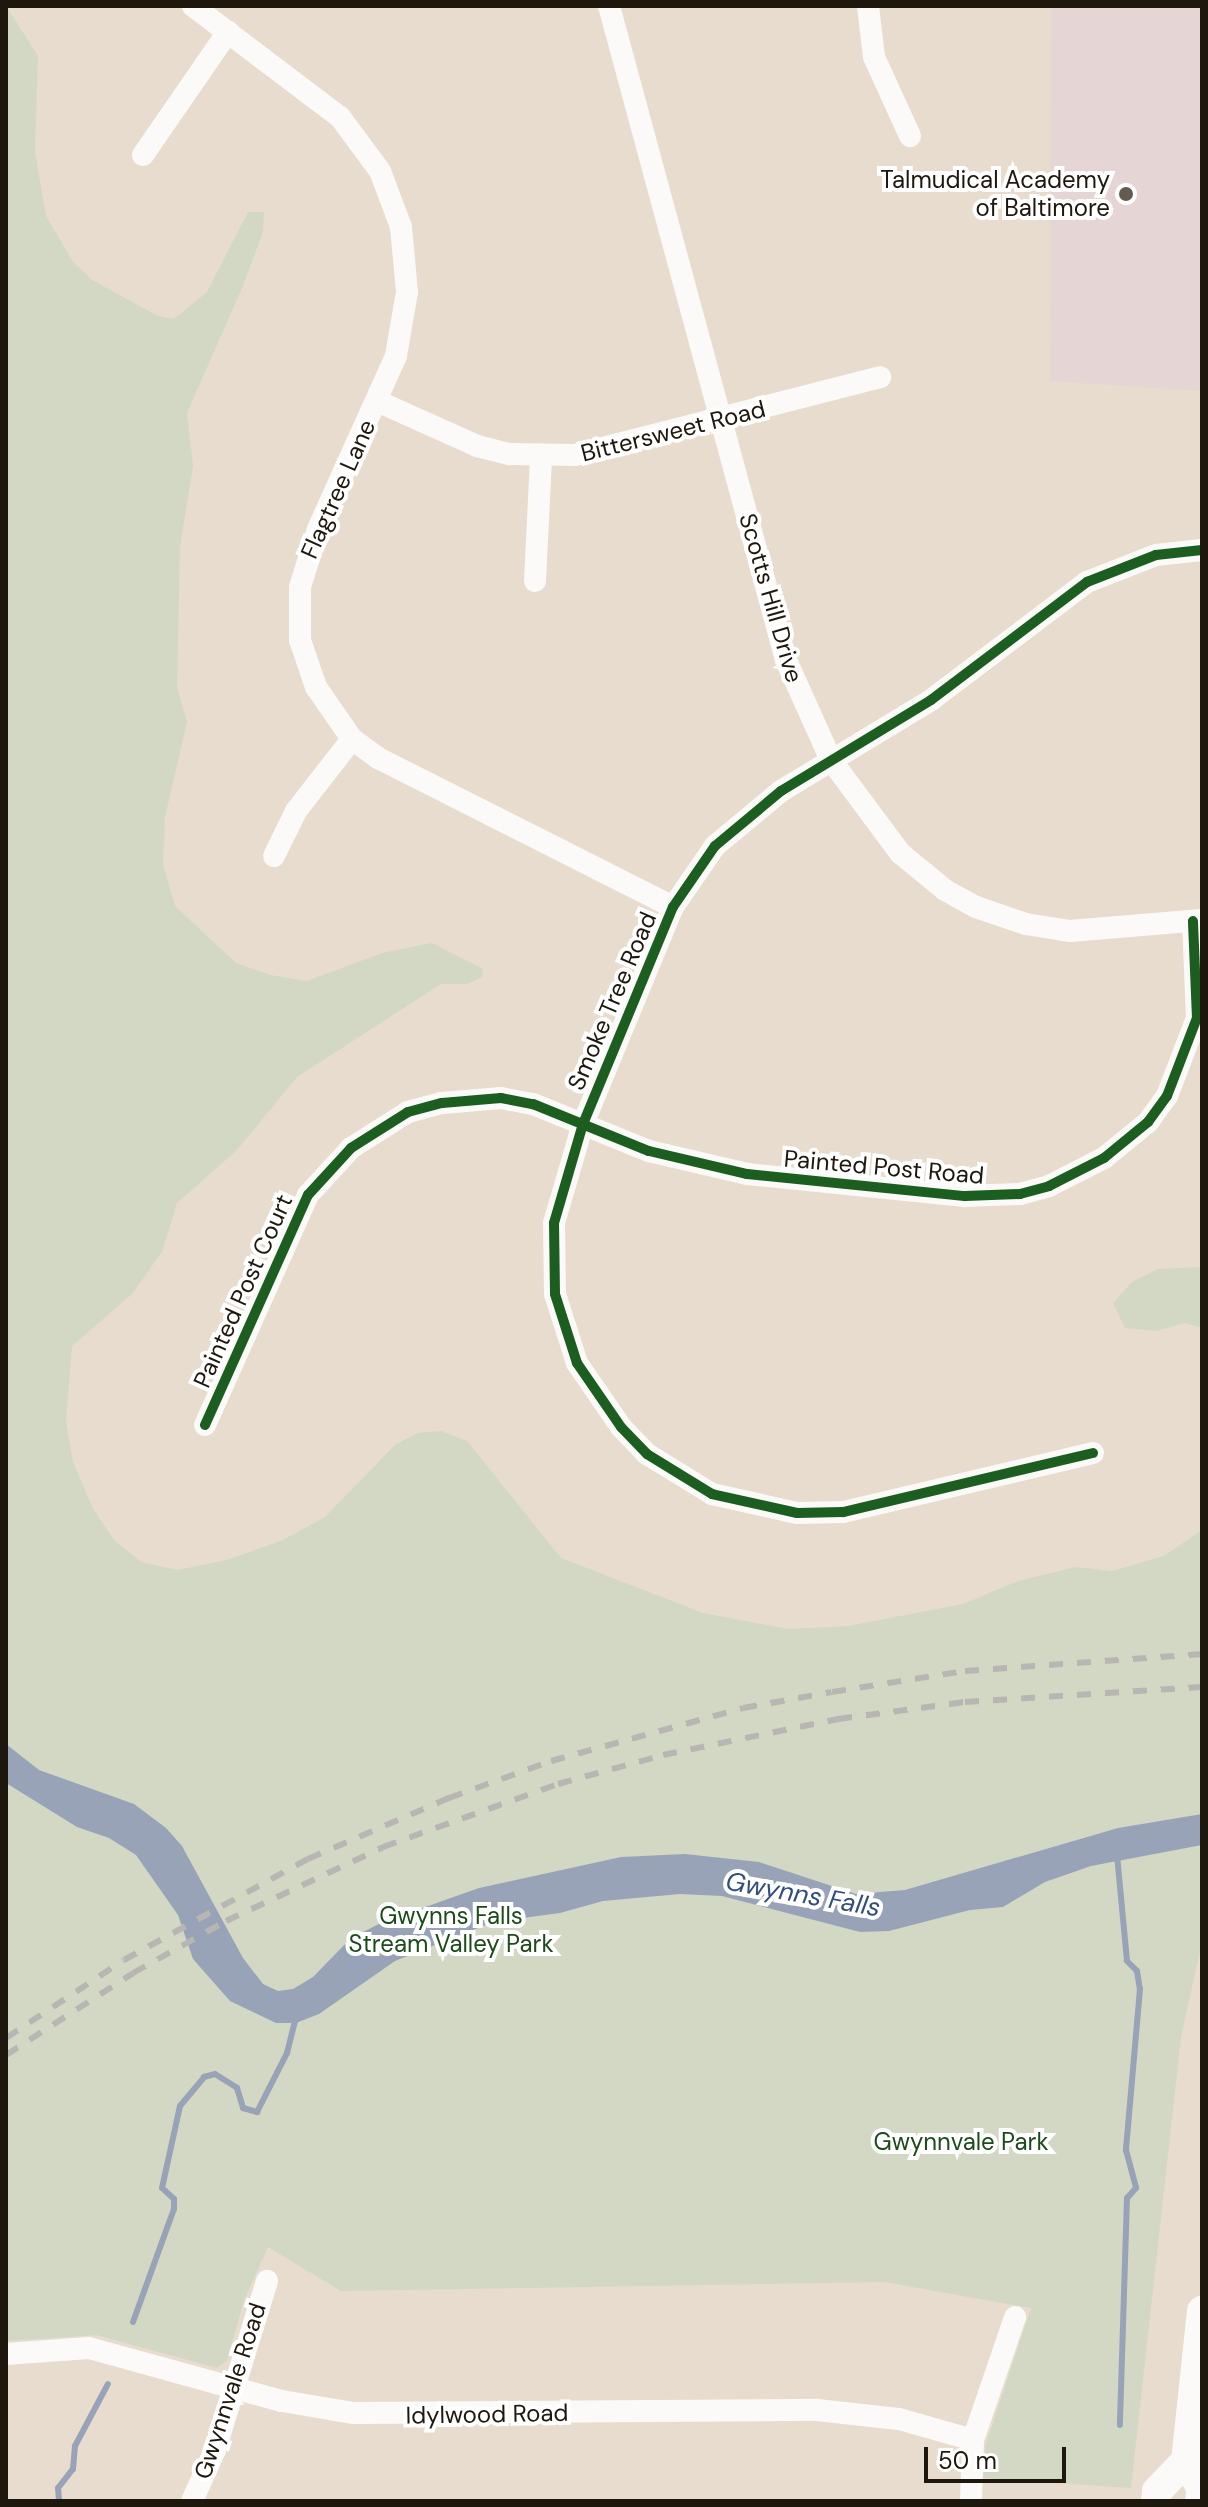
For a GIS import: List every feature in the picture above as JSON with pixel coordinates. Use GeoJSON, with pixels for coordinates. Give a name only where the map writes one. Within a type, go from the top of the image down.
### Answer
{"type":"FeatureCollection","features":[{"type":"Feature","properties":{"kind":"main road"},"geometry":{"type":"LineString","coordinates":[[1200,2501],[1202,2489],[1186,2461],[1202,2311]]}},
{"type":"Feature","properties":{"kind":"main road"},"geometry":{"type":"LineString","coordinates":[[1156,2501],[1157,2491],[1186,2461]]}},
{"type":"Feature","properties":{"kind":"street","name":"Flagtree Lane"},"geometry":{"type":"LineString","coordinates":[[193,6],[340,117],[380,171],[403,238],[407,292],[396,356],[309,550],[299,601],[300,640],[307,664],[352,739],[410,775],[673,907]]}},
{"type":"Feature","properties":{"kind":"street","name":"Scotts Hill Drive"},"geometry":{"type":"LineString","coordinates":[[609,6],[786,660],[831,760],[900,853],[945,890],[976,907],[1026,924],[1070,931],[1198,920]]}},
{"type":"Feature","properties":{"kind":"street"},"geometry":{"type":"LineString","coordinates":[[868,6],[874,57],[910,136]]}},
{"type":"Feature","properties":{"kind":"street"},"geometry":{"type":"LineString","coordinates":[[143,155],[228,32]]}},
{"type":"Feature","properties":{"kind":"street","name":"Bittersweet Road"},"geometry":{"type":"LineString","coordinates":[[377,401],[477,446],[541,457],[614,449],[880,377]]}},
{"type":"Feature","properties":{"kind":"street"},"geometry":{"type":"LineString","coordinates":[[535,581],[541,457]]}},
{"type":"Feature","properties":{"kind":"street","name":"Smoke Tree Road"},"geometry":{"type":"LineString","coordinates":[[1093,1453],[843,1512],[797,1513],[751,1506],[675,1474],[647,1454],[612,1416],[577,1363],[564,1330],[552,1258],[554,1223],[583,1124],[673,907],[715,846],[743,819],[831,760],[931,700],[1087,582],[1156,555],[1202,550]]}},
{"type":"Feature","properties":{"kind":"street"},"geometry":{"type":"LineString","coordinates":[[274,856],[296,811],[352,739]]}},
{"type":"Feature","properties":{"kind":"street","name":"Painted Post Road"},"geometry":{"type":"LineString","coordinates":[[583,1124],[649,1151],[747,1174],[965,1196],[1049,1186],[1125,1143],[1167,1096],[1197,1018],[1198,920]]}},
{"type":"Feature","properties":{"kind":"street","name":"Painted Post Court"},"geometry":{"type":"LineString","coordinates":[[205,1425],[295,1218],[327,1171],[351,1148],[408,1112],[472,1099],[533,1104],[583,1124]]}},
{"type":"Feature","properties":{"kind":"street","name":"Gwynnvale Road"},"geometry":{"type":"LineString","coordinates":[[192,2501],[234,2387],[267,2281]]}},
{"type":"Feature","properties":{"kind":"street"},"geometry":{"type":"LineString","coordinates":[[971,2501],[973,2440],[1015,2317]]}},
{"type":"Feature","properties":{"kind":"street","name":"Idylwood Road"},"geometry":{"type":"LineString","coordinates":[[6,2354],[89,2348],[320,2410],[399,2415],[817,2410],[899,2419],[973,2440]]}},
{"type":"Feature","properties":{"kind":"shaded area","name":"Talmudical Academy of Baltimore"},"geometry":{"type":"Polygon","coordinates":[[[1051,6],[1202,6],[1202,391],[1050,381],[1051,6]]]}},
{"type":"Feature","properties":{"kind":"green space","name":"Gwynns Falls Stream Valley Park"},"geometry":{"type":"Polygon","coordinates":[[[6,6],[38,56],[35,152],[46,216],[73,262],[92,280],[158,316],[174,319],[207,292],[248,212],[264,212],[263,232],[242,288],[187,413],[193,466],[180,547],[177,687],[187,722],[165,817],[163,864],[175,906],[236,963],[270,975],[307,981],[382,953],[432,943],[483,969],[482,977],[467,984],[441,984],[297,1077],[236,1151],[177,1203],[162,1252],[132,1294],[72,1346],[66,1422],[73,1462],[93,1509],[115,1541],[141,1562],[178,1570],[226,1560],[281,1541],[325,1517],[395,1445],[418,1433],[441,1431],[467,1441],[561,1558],[703,1613],[788,1629],[848,1626],[963,1604],[1018,1581],[1076,1567],[1112,1571],[1164,1556],[1202,1530],[1202,1942],[1181,2037],[1131,2488],[983,2478],[985,2447],[1031,2308],[884,2282],[341,2291],[268,2247],[244,2300],[227,2360],[217,2368],[96,2335],[6,2341],[6,6]]]}},
{"type":"Feature","properties":{"kind":"green space"},"geometry":{"type":"Polygon","coordinates":[[[1202,1267],[1202,1328],[1185,1323],[1156,1331],[1125,1328],[1113,1303],[1132,1282],[1158,1269],[1202,1267]]]}},
{"type":"Feature","properties":{"kind":"water","name":"Gwynns Falls"},"geometry":{"type":"Polygon","coordinates":[[[6,1744],[39,1770],[134,1804],[166,1828],[182,1846],[243,1958],[263,1984],[278,1991],[293,1989],[313,1977],[351,1938],[383,1922],[479,1888],[621,1857],[685,1854],[759,1862],[856,1894],[905,1890],[1118,1828],[1202,1814],[1202,1845],[1091,1866],[1045,1882],[1003,1907],[970,1910],[889,1931],[860,1932],[722,1896],[680,1894],[603,1901],[560,1913],[493,1922],[395,1961],[319,2014],[296,2023],[276,2023],[230,2001],[193,1959],[178,1915],[136,1855],[109,1838],[77,1827],[6,1783],[6,1744]]]}},
{"type":"Feature","properties":{"kind":"waterway"},"geometry":{"type":"LineString","coordinates":[[1117,1855],[1127,1961],[1137,1971],[1140,1989],[1126,2150],[1136,2188],[1127,2198],[1120,2425]]}},
{"type":"Feature","properties":{"kind":"waterway"},"geometry":{"type":"LineString","coordinates":[[133,2322],[174,2209],[174,2199],[162,2188],[180,2106],[204,2077],[215,2074],[237,2088],[243,2108],[257,2112],[287,2053],[296,2017]]}},
{"type":"Feature","properties":{"kind":"waterway"},"geometry":{"type":"LineString","coordinates":[[59,2501],[58,2488],[73,2469],[75,2446],[108,2384]]}},
{"type":"Feature","properties":{"kind":"railway"},"geometry":{"type":"LineString","coordinates":[[6,2038],[124,1960],[308,1859],[449,1798],[551,1761],[743,1708],[832,1692],[965,1671],[1202,1654]]}},
{"type":"Feature","properties":{"kind":"railway"},"geometry":{"type":"LineString","coordinates":[[6,2055],[133,1973],[226,1921],[383,1847],[558,1784],[663,1755],[838,1719],[965,1702],[1202,1687]]}},
{"type":"Feature","properties":{"kind":"cycle path"},"geometry":{"type":"LineString","coordinates":[[1093,1453],[843,1512],[797,1513],[712,1494],[647,1454],[621,1427],[577,1363],[555,1294],[554,1223],[583,1124],[673,907],[715,846],[781,791],[931,700],[1087,582],[1156,555],[1202,550]]}},
{"type":"Feature","properties":{"kind":"cycle path"},"geometry":{"type":"LineString","coordinates":[[205,1425],[308,1195],[351,1148],[408,1112],[442,1103],[501,1098],[533,1104],[649,1151],[747,1174],[965,1196],[1020,1194],[1049,1186],[1104,1158],[1148,1122],[1167,1096],[1197,1018],[1193,921]]}},
{"type":"Feature","properties":{"kind":"place","name":"Talmudical Academy of Baltimore"},"geometry":{"type":"Point","coordinates":[1126,194]}},
{"type":"Feature","properties":{"kind":"park label","name":"Gwynnvale Park"},"geometry":{"type":"Point","coordinates":[961,2142]}}]}
